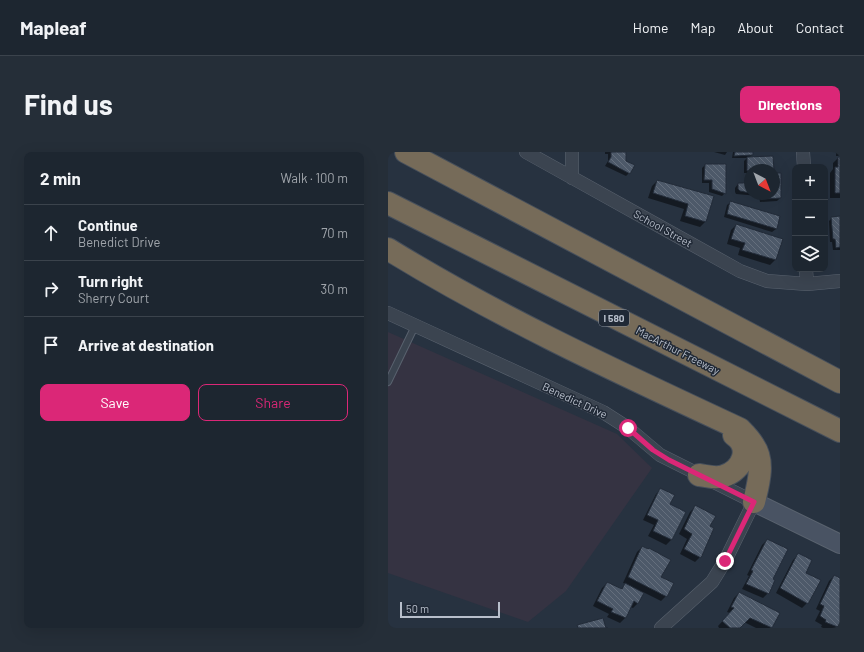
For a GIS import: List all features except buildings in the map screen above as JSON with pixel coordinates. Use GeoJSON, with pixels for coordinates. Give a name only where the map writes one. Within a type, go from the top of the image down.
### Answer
{"type":"FeatureCollection","features":[{"type":"Feature","properties":{"kind":"highway"},"geometry":{"type":"LineString","coordinates":[[406,152],[840,382]]}},
{"type":"Feature","properties":{"kind":"highway","name":"MacArthur Freeway"},"geometry":{"type":"LineString","coordinates":[[388,203],[840,431]]}},
{"type":"Feature","properties":{"kind":"highway"},"geometry":{"type":"LineString","coordinates":[[388,249],[465,294],[519,322],[671,397],[740,429],[756,447],[759,459],[760,472],[754,502]]}},
{"type":"Feature","properties":{"kind":"highway"},"geometry":{"type":"LineString","coordinates":[[671,397],[736,436],[742,442],[745,452],[743,460],[736,470],[723,477],[714,478],[699,475]]}},
{"type":"Feature","properties":{"kind":"street","name":"School Street"},"geometry":{"type":"LineString","coordinates":[[526,152],[740,271],[767,281],[807,284],[834,282]]}},
{"type":"Feature","properties":{"kind":"street"},"geometry":{"type":"LineString","coordinates":[[572,152],[572,178]]}},
{"type":"Feature","properties":{"kind":"street"},"geometry":{"type":"LineString","coordinates":[[803,152],[804,164]]}},
{"type":"Feature","properties":{"kind":"street"},"geometry":{"type":"LineString","coordinates":[[806,272],[807,284]]}},
{"type":"Feature","properties":{"kind":"street","name":"Benedict Drive"},"geometry":{"type":"LineString","coordinates":[[388,314],[603,412],[628,428],[660,455],[840,544]]}},
{"type":"Feature","properties":{"kind":"street"},"geometry":{"type":"LineString","coordinates":[[661,628],[712,582],[725,561],[754,502]]}},
{"type":"Feature","properties":{"kind":"lane"},"geometry":{"type":"LineString","coordinates":[[388,382],[415,326]]}},
{"type":"Feature","properties":{"kind":"shaded area"},"geometry":{"type":"Polygon","coordinates":[[[388,332],[617,434],[652,468],[566,591],[528,622],[388,573],[388,332]]]}},
{"type":"Feature","properties":{"kind":"route"},"geometry":{"type":"LineString","coordinates":[[628,428],[660,455],[754,502],[725,561]]}}]}
